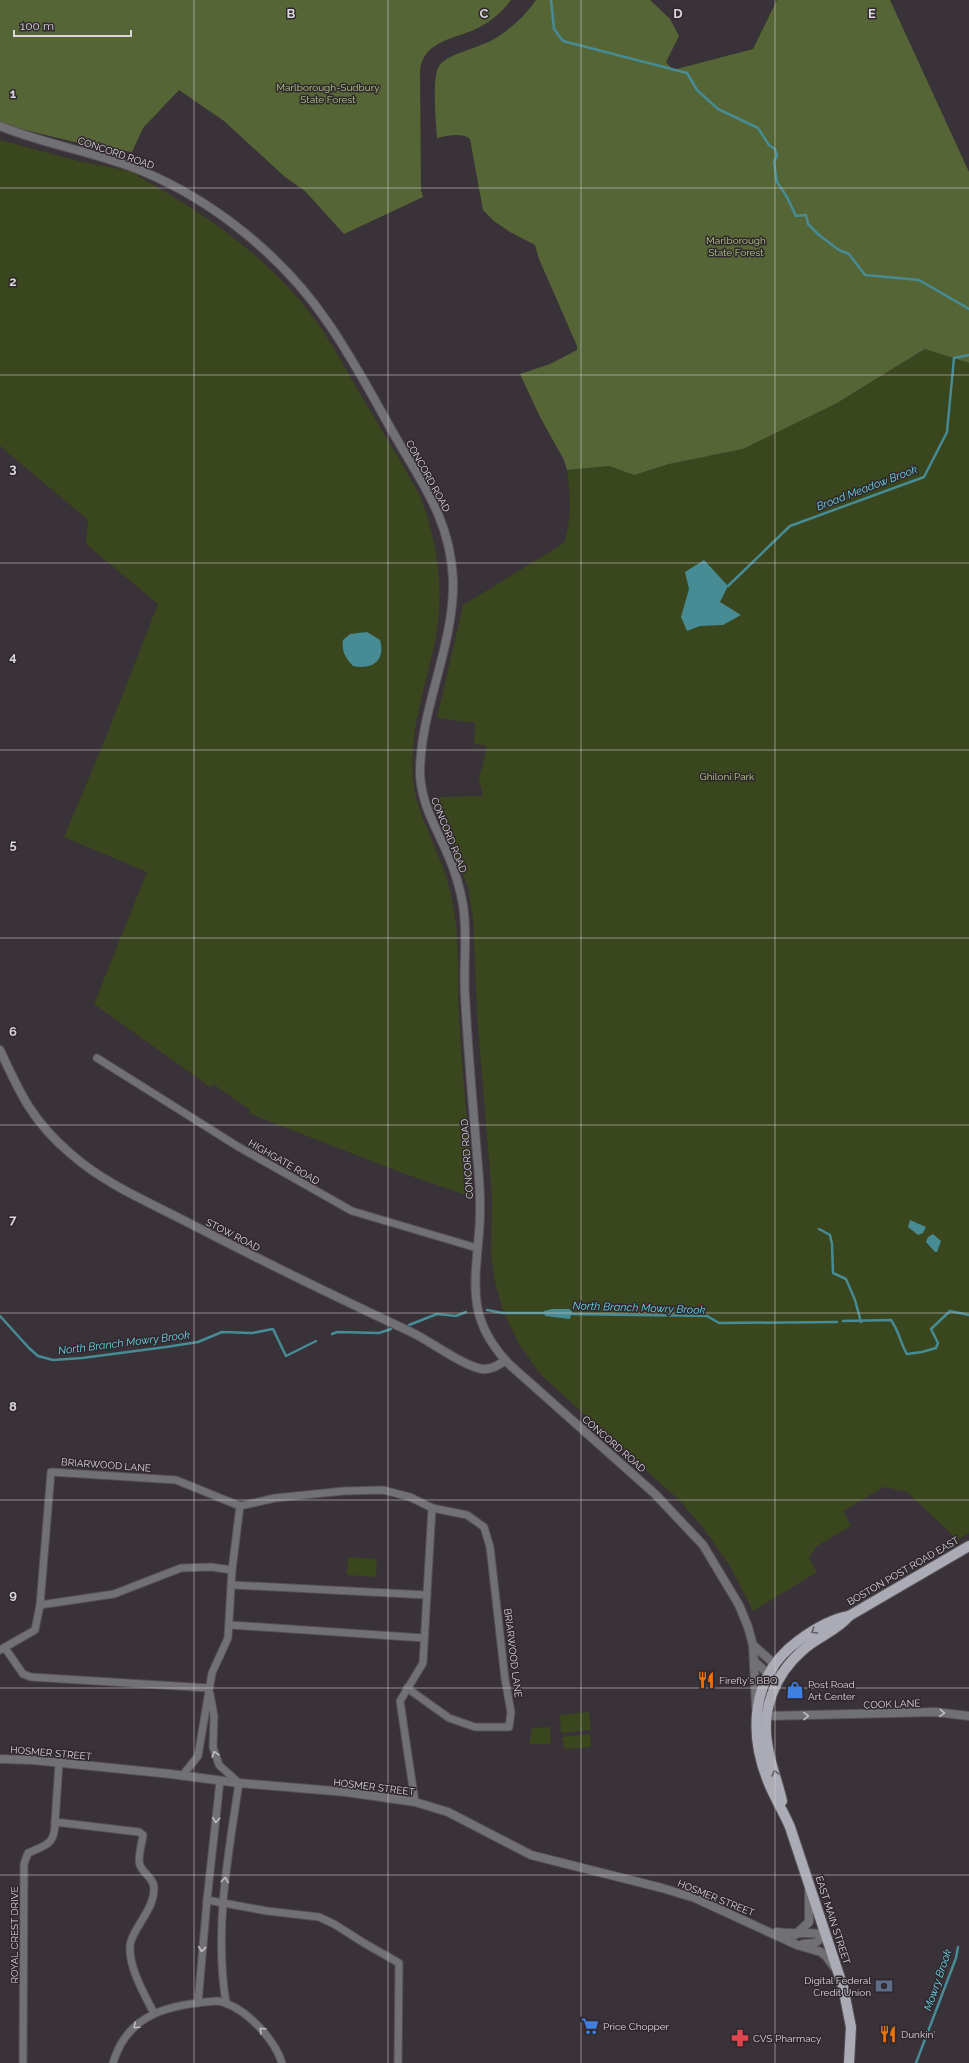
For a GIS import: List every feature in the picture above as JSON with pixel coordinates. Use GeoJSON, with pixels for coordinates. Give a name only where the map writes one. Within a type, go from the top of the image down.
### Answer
{"type":"FeatureCollection","features":[{"type":"Feature","properties":{"kind":"main road","name":"BOSTON POST ROAD EAST"},"geometry":{"type":"LineString","coordinates":[[756,1722],[760,1695],[776,1672],[802,1650],[844,1622],[849,1616],[969,1546]]}},
{"type":"Feature","properties":{"kind":"main road","name":"BOSTON POST ROAD EAST"},"geometry":{"type":"LineString","coordinates":[[767,1716],[776,1672]]}},
{"type":"Feature","properties":{"kind":"main road","name":"EAST MAIN STREET"},"geometry":{"type":"LineString","coordinates":[[767,1716],[768,1747],[784,1811],[838,1972],[851,2027],[849,2063]]}},
{"type":"Feature","properties":{"kind":"main road","name":"EAST MAIN STREET"},"geometry":{"type":"LineString","coordinates":[[756,1722],[760,1757],[770,1787],[784,1811]]}},
{"type":"Feature","properties":{"kind":"street","name":"CONCORD ROAD"},"geometry":{"type":"LineString","coordinates":[[0,126],[32,138],[122,164],[154,177],[200,202],[250,238],[290,276],[324,317],[378,406],[439,513],[449,547],[453,581],[452,604],[424,736],[421,777],[425,806],[454,870],[463,903],[465,921],[465,994],[480,1183],[475,1286],[478,1313],[490,1342],[505,1361],[655,1494],[691,1531],[713,1560],[739,1605],[746,1621],[753,1645],[756,1722]]}},
{"type":"Feature","properties":{"kind":"street","name":"STOW ROAD"},"geometry":{"type":"LineString","coordinates":[[0,1050],[25,1103],[46,1131],[72,1155],[114,1185],[255,1257],[418,1335],[482,1369],[490,1369],[505,1361]]}},
{"type":"Feature","properties":{"kind":"street","name":"HIGHGATE ROAD"},"geometry":{"type":"LineString","coordinates":[[97,1058],[237,1146],[352,1211],[477,1248]]}},
{"type":"Feature","properties":{"kind":"street","name":"BRIARWOOD LANE"},"geometry":{"type":"LineString","coordinates":[[209,1688],[31,1677],[23,1674],[2,1649],[35,1630],[40,1605],[50,1472],[176,1480],[240,1506],[275,1498],[344,1491],[383,1490],[410,1497],[432,1508],[467,1515],[484,1527],[490,1547],[505,1679],[511,1712],[509,1727],[475,1727],[449,1718],[407,1688]]}},
{"type":"Feature","properties":{"kind":"street"},"geometry":{"type":"LineString","coordinates":[[182,1776],[198,1756],[212,1674],[228,1638],[233,1585],[232,1570],[240,1506]]}},
{"type":"Feature","properties":{"kind":"street"},"geometry":{"type":"LineString","coordinates":[[415,1802],[400,1701],[423,1663],[432,1508]]}},
{"type":"Feature","properties":{"kind":"street"},"geometry":{"type":"LineString","coordinates":[[40,1605],[114,1594],[181,1568],[211,1567],[232,1570]]}},
{"type":"Feature","properties":{"kind":"street"},"geometry":{"type":"LineString","coordinates":[[233,1585],[427,1595]]}},
{"type":"Feature","properties":{"kind":"street"},"geometry":{"type":"LineString","coordinates":[[230,1625],[424,1638]]}},
{"type":"Feature","properties":{"kind":"street"},"geometry":{"type":"LineString","coordinates":[[753,1645],[771,1661],[776,1672]]}},
{"type":"Feature","properties":{"kind":"street"},"geometry":{"type":"LineString","coordinates":[[754,1661],[758,1666],[776,1672]]}},
{"type":"Feature","properties":{"kind":"street"},"geometry":{"type":"LineString","coordinates":[[209,1688],[214,1716],[213,1747],[219,1765],[239,1783],[222,1903],[220,1950],[226,2003]]}},
{"type":"Feature","properties":{"kind":"street","name":"COOK LANE"},"geometry":{"type":"LineString","coordinates":[[767,1716],[935,1712],[969,1716]]}},
{"type":"Feature","properties":{"kind":"street","name":"HOSMER STREET"},"geometry":{"type":"LineString","coordinates":[[0,1759],[59,1763],[239,1783],[346,1792],[415,1802],[448,1812],[531,1855],[679,1893],[712,1905],[797,1945],[821,1952],[826,1956],[838,1972]]}},
{"type":"Feature","properties":{"kind":"street","name":"ROYAL CREST DRIVE"},"geometry":{"type":"LineString","coordinates":[[23,2063],[24,1864],[28,1853],[47,1845],[53,1840],[59,1763]]}},
{"type":"Feature","properties":{"kind":"street"},"geometry":{"type":"LineString","coordinates":[[198,2003],[206,1900],[220,1781]]}},
{"type":"Feature","properties":{"kind":"street"},"geometry":{"type":"LineString","coordinates":[[55,1822],[139,1832],[144,1836],[139,1864],[143,1872],[151,1879],[154,1886],[153,1895],[148,1910],[131,1941],[130,1950],[132,1961],[154,2013]]}},
{"type":"Feature","properties":{"kind":"street"},"geometry":{"type":"LineString","coordinates":[[795,1935],[809,1922],[808,1883]]}},
{"type":"Feature","properties":{"kind":"street"},"geometry":{"type":"LineString","coordinates":[[206,1900],[267,1911],[319,1917],[334,1924],[399,1963],[398,2063]]}},
{"type":"Feature","properties":{"kind":"street","name":"HOSMER STREET"},"geometry":{"type":"LineString","coordinates":[[770,1931],[795,1935],[816,1933],[825,1936]]}},
{"type":"Feature","properties":{"kind":"street"},"geometry":{"type":"LineString","coordinates":[[797,1945],[815,1943],[825,1936]]}},
{"type":"Feature","properties":{"kind":"street"},"geometry":{"type":"LineString","coordinates":[[113,2063],[122,2042],[134,2027],[154,2013],[167,2008],[218,2001],[226,2003],[251,2019],[269,2038],[282,2063]]}},
{"type":"Feature","properties":{"kind":"green space","name":"Marlborough-Sudbury State Forest"},"geometry":{"type":"Polygon","coordinates":[[[0,0],[511,0],[488,22],[469,32],[442,42],[427,53],[422,61],[420,71],[421,190],[423,197],[344,234],[305,191],[285,177],[224,121],[179,90],[143,128],[132,152],[83,144],[0,124],[0,0]]]}},
{"type":"Feature","properties":{"kind":"green space","name":"Marlborough State Forest"},"geometry":{"type":"Polygon","coordinates":[[[536,0],[650,0],[670,19],[679,36],[666,62],[673,70],[753,49],[777,0],[890,0],[969,172],[969,363],[925,349],[837,403],[743,449],[669,464],[634,475],[609,466],[567,470],[564,460],[540,417],[520,374],[550,364],[577,350],[577,346],[539,259],[535,245],[510,232],[494,221],[483,210],[470,139],[458,135],[437,138],[436,123],[435,82],[438,68],[442,63],[455,55],[488,42],[500,35],[522,17],[536,0]]]}},
{"type":"Feature","properties":{"kind":"green space"},"geometry":{"type":"Polygon","coordinates":[[[0,140],[78,161],[140,173],[138,176],[186,205],[232,236],[274,272],[293,292],[319,325],[334,348],[420,496],[435,549],[438,567],[439,604],[435,641],[419,709],[413,743],[413,778],[414,789],[420,810],[445,872],[456,924],[460,1038],[474,1198],[397,1171],[249,1113],[250,1110],[213,1084],[210,1087],[94,1004],[147,872],[64,837],[106,737],[158,604],[86,544],[88,520],[0,446],[0,140]]]}},
{"type":"Feature","properties":{"kind":"green space","name":"Ghiloni Park"},"geometry":{"type":"Polygon","coordinates":[[[926,349],[969,363],[969,1533],[958,1540],[907,1492],[884,1487],[843,1511],[851,1526],[817,1546],[809,1558],[817,1572],[753,1611],[730,1566],[701,1525],[679,1500],[542,1376],[520,1346],[503,1311],[494,1278],[491,1256],[492,1198],[477,1013],[473,917],[468,888],[434,797],[483,796],[479,779],[487,746],[474,744],[475,723],[437,718],[463,605],[564,543],[567,534],[569,516],[569,488],[567,470],[609,466],[634,475],[669,464],[743,449],[837,403],[926,349]]]}},
{"type":"Feature","properties":{"kind":"green space"},"geometry":{"type":"Polygon","coordinates":[[[348,1557],[377,1559],[376,1577],[347,1575],[348,1557]]]}},
{"type":"Feature","properties":{"kind":"green space"},"geometry":{"type":"Polygon","coordinates":[[[589,1712],[591,1730],[561,1733],[560,1715],[589,1712]]]}},
{"type":"Feature","properties":{"kind":"green space"},"geometry":{"type":"Polygon","coordinates":[[[550,1727],[551,1744],[529,1744],[532,1728],[550,1727]]]}},
{"type":"Feature","properties":{"kind":"green space"},"geometry":{"type":"Polygon","coordinates":[[[590,1734],[591,1747],[564,1749],[562,1737],[590,1734]]]}},
{"type":"Feature","properties":{"kind":"water"},"geometry":{"type":"Polygon","coordinates":[[[704,560],[728,586],[720,602],[741,615],[723,625],[700,626],[687,631],[681,617],[689,589],[685,572],[704,560]]]}},
{"type":"Feature","properties":{"kind":"water"},"geometry":{"type":"Polygon","coordinates":[[[367,632],[380,640],[381,653],[379,659],[366,667],[353,666],[348,661],[345,654],[343,640],[350,634],[367,632]]]}},
{"type":"Feature","properties":{"kind":"water"},"geometry":{"type":"Polygon","coordinates":[[[910,1220],[926,1227],[923,1233],[918,1235],[908,1227],[910,1220]]]}},
{"type":"Feature","properties":{"kind":"water"},"geometry":{"type":"Polygon","coordinates":[[[933,1234],[941,1241],[937,1252],[935,1252],[926,1242],[928,1237],[933,1234]]]}},
{"type":"Feature","properties":{"kind":"water"},"geometry":{"type":"Polygon","coordinates":[[[552,1309],[569,1309],[572,1311],[570,1319],[545,1316],[544,1311],[552,1309]]]}},
{"type":"Feature","properties":{"kind":"waterway"},"geometry":{"type":"LineString","coordinates":[[551,0],[554,29],[563,41],[687,73],[697,90],[718,109],[758,128],[769,145],[775,149],[777,155],[774,162],[777,182],[787,197],[796,216],[806,215],[808,224],[819,235],[839,250],[849,254],[865,275],[919,280],[969,309]]}},
{"type":"Feature","properties":{"kind":"waterway","name":"Broad Meadow Brook"},"geometry":{"type":"LineString","coordinates":[[728,586],[790,526],[924,477],[947,432],[954,358],[969,355]]}},
{"type":"Feature","properties":{"kind":"waterway"},"geometry":{"type":"LineString","coordinates":[[819,1229],[830,1235],[832,1244],[833,1273],[846,1279],[855,1300],[861,1322]]}},
{"type":"Feature","properties":{"kind":"waterway","name":"North Branch Mowry Brook"},"geometry":{"type":"LineString","coordinates":[[487,1310],[503,1313],[545,1313]]}},
{"type":"Feature","properties":{"kind":"waterway","name":"North Branch Mowry Brook"},"geometry":{"type":"LineString","coordinates":[[843,1321],[891,1320],[907,1354],[936,1348],[938,1343],[931,1329],[950,1311],[969,1315]]}},
{"type":"Feature","properties":{"kind":"waterway","name":"North Branch Mowry Brook"},"geometry":{"type":"LineString","coordinates":[[409,1325],[437,1314],[456,1316],[466,1312]]}},
{"type":"Feature","properties":{"kind":"waterway","name":"North Branch Mowry Brook"},"geometry":{"type":"LineString","coordinates":[[570,1314],[707,1316],[719,1323],[837,1322]]}},
{"type":"Feature","properties":{"kind":"waterway","name":"North Branch Mowry Brook"},"geometry":{"type":"LineString","coordinates":[[0,1316],[38,1356],[53,1360],[82,1358],[198,1342],[222,1332],[252,1333],[273,1329],[286,1356],[316,1341]]}},
{"type":"Feature","properties":{"kind":"waterway","name":"North Branch Mowry Brook"},"geometry":{"type":"LineString","coordinates":[[332,1334],[337,1332],[379,1333],[391,1329]]}},
{"type":"Feature","properties":{"kind":"waterway","name":"Mowry Brook"},"geometry":{"type":"LineString","coordinates":[[916,2063],[956,1958],[958,1947]]}},
{"type":"Feature","properties":{"kind":"place","name":"Firefly's BBQ"},"geometry":{"type":"Point","coordinates":[706,1680]}},
{"type":"Feature","properties":{"kind":"place","name":"Post Road Art Center"},"geometry":{"type":"Point","coordinates":[795,1690]}},
{"type":"Feature","properties":{"kind":"place","name":"Digital Federal Credit Union"},"geometry":{"type":"Point","coordinates":[884,1986]}},
{"type":"Feature","properties":{"kind":"place","name":"Price Chopper"},"geometry":{"type":"Point","coordinates":[590,2026]}},
{"type":"Feature","properties":{"kind":"place","name":"Dunkin'"},"geometry":{"type":"Point","coordinates":[888,2034]}},
{"type":"Feature","properties":{"kind":"place","name":"CVS Pharmacy"},"geometry":{"type":"Point","coordinates":[740,2038]}}]}
